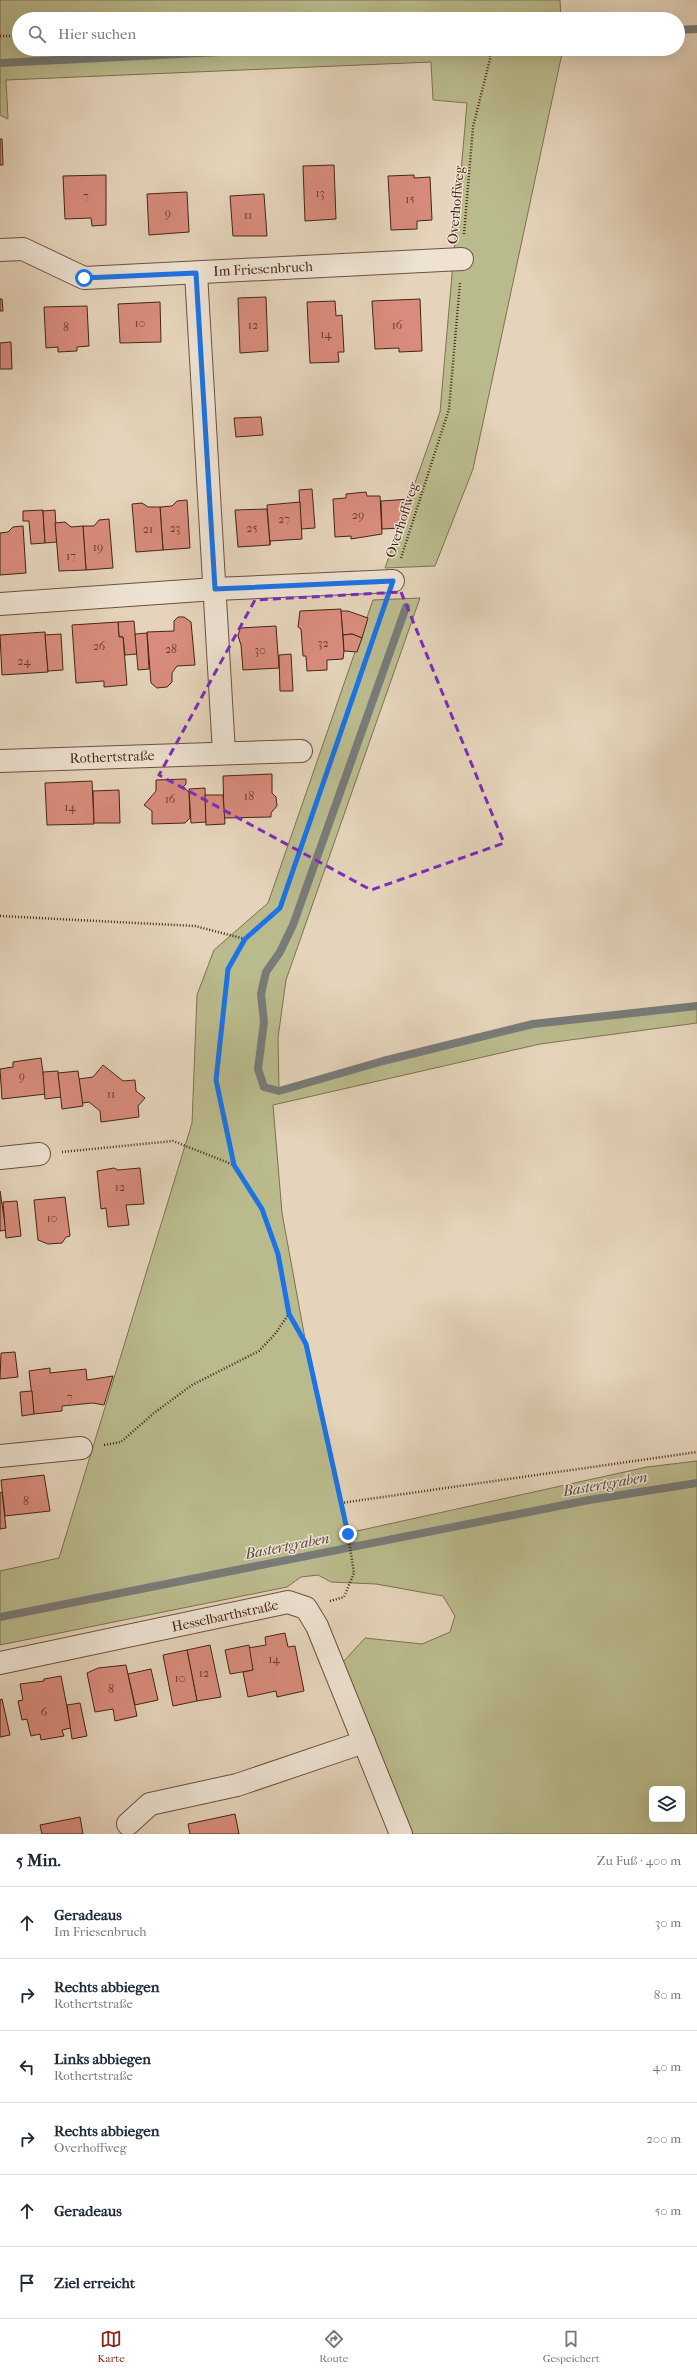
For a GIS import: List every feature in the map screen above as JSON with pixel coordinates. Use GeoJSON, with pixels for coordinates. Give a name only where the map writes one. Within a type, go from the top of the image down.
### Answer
{"type":"FeatureCollection","features":[{"type":"Feature","properties":{"kind":"street","name":"Im Friesenbruch"},"geometry":{"type":"LineString","coordinates":[[0,250],[23,249],[84,278],[462,259]]}},
{"type":"Feature","properties":{"kind":"street"},"geometry":{"type":"LineString","coordinates":[[196,273],[224,753]]}},
{"type":"Feature","properties":{"kind":"street"},"geometry":{"type":"LineString","coordinates":[[0,604],[215,589],[393,581]]}},
{"type":"Feature","properties":{"kind":"street","name":"Rothertstraße"},"geometry":{"type":"LineString","coordinates":[[0,761],[301,751]]}},
{"type":"Feature","properties":{"kind":"street"},"geometry":{"type":"LineString","coordinates":[[0,1158],[39,1154]]}},
{"type":"Feature","properties":{"kind":"street"},"geometry":{"type":"LineString","coordinates":[[0,1456],[81,1448]]}},
{"type":"Feature","properties":{"kind":"street","name":"Hesselbarthstraße"},"geometry":{"type":"LineString","coordinates":[[0,1663],[288,1602],[306,1608]]}},
{"type":"Feature","properties":{"kind":"street"},"geometry":{"type":"LineString","coordinates":[[306,1608],[317,1626],[401,1834]]}},
{"type":"Feature","properties":{"kind":"street"},"geometry":{"type":"LineString","coordinates":[[128,1824],[150,1804],[237,1785],[364,1742]]}},
{"type":"Feature","properties":{"kind":"path"},"geometry":{"type":"LineString","coordinates":[[0,36],[12,36]]}},
{"type":"Feature","properties":{"kind":"path","name":"Overhoffweg"},"geometry":{"type":"LineString","coordinates":[[306,1608],[344,1597],[354,1573],[348,1534],[306,1344],[289,1314],[278,1254],[262,1209],[234,1165],[216,1080],[228,969],[245,939],[280,908],[393,581],[449,409],[473,127],[490,56]]}},
{"type":"Feature","properties":{"kind":"path"},"geometry":{"type":"LineString","coordinates":[[0,916],[195,926],[245,939]]}},
{"type":"Feature","properties":{"kind":"path"},"geometry":{"type":"LineString","coordinates":[[39,1154],[173,1141],[234,1165]]}},
{"type":"Feature","properties":{"kind":"path"},"geometry":{"type":"LineString","coordinates":[[81,1448],[121,1442],[154,1413],[192,1385],[260,1351],[275,1334],[289,1314]]}},
{"type":"Feature","properties":{"kind":"path"},"geometry":{"type":"LineString","coordinates":[[341,1503],[697,1452]]}},
{"type":"Feature","properties":{"kind":"highlighted area"},"geometry":{"type":"Polygon","coordinates":[[[401,592],[504,843],[371,890],[159,775],[255,600],[401,592]]]}},
{"type":"Feature","properties":{"kind":"green space"},"geometry":{"type":"Polygon","coordinates":[[[0,0],[560,0],[561,12],[12,12],[12,56],[562,56],[473,469],[435,566],[385,568],[440,412],[467,103],[433,100],[431,62],[6,80],[8,119],[0,115],[0,0]]]}},
{"type":"Feature","properties":{"kind":"green space"},"geometry":{"type":"Polygon","coordinates":[[[420,598],[286,980],[278,1038],[279,1090],[383,1061],[533,1024],[697,1006],[697,1023],[540,1044],[273,1105],[282,1213],[306,1344],[348,1533],[647,1467],[697,1461],[697,1834],[413,1834],[343,1662],[365,1638],[422,1644],[450,1632],[455,1616],[443,1596],[376,1584],[331,1582],[318,1575],[301,1577],[287,1587],[0,1645],[0,1571],[59,1558],[192,1123],[197,995],[214,950],[268,903],[373,600],[420,598]]]}},
{"type":"Feature","properties":{"kind":"building"},"geometry":{"type":"Polygon","coordinates":[[[0,139],[2,139],[3,165],[0,165],[0,139]]]}},
{"type":"Feature","properties":{"kind":"building"},"geometry":{"type":"Polygon","coordinates":[[[334,165],[336,219],[305,221],[303,166],[334,165]]]}},
{"type":"Feature","properties":{"kind":"building"},"geometry":{"type":"Polygon","coordinates":[[[106,175],[106,225],[92,226],[91,218],[65,219],[63,176],[106,175]]]}},
{"type":"Feature","properties":{"kind":"building"},"geometry":{"type":"Polygon","coordinates":[[[414,175],[414,178],[430,177],[432,220],[417,221],[417,229],[391,230],[388,176],[414,175]]]}},
{"type":"Feature","properties":{"kind":"building"},"geometry":{"type":"Polygon","coordinates":[[[187,192],[189,232],[149,235],[147,194],[187,192]]]}},
{"type":"Feature","properties":{"kind":"building"},"geometry":{"type":"Polygon","coordinates":[[[264,194],[267,236],[233,236],[230,196],[264,194]]]}},
{"type":"Feature","properties":{"kind":"building"},"geometry":{"type":"Polygon","coordinates":[[[266,297],[268,351],[240,353],[238,298],[266,297]]]}},
{"type":"Feature","properties":{"kind":"building"},"geometry":{"type":"Polygon","coordinates":[[[0,299],[2,299],[3,311],[0,311],[0,299]]]}},
{"type":"Feature","properties":{"kind":"building"},"geometry":{"type":"Polygon","coordinates":[[[420,299],[422,351],[399,352],[399,348],[375,349],[372,301],[420,299]]]}},
{"type":"Feature","properties":{"kind":"building"},"geometry":{"type":"Polygon","coordinates":[[[335,301],[336,316],[342,315],[344,352],[338,352],[339,362],[310,363],[307,302],[335,301]]]}},
{"type":"Feature","properties":{"kind":"building"},"geometry":{"type":"Polygon","coordinates":[[[160,302],[161,342],[120,343],[118,304],[160,302]]]}},
{"type":"Feature","properties":{"kind":"building"},"geometry":{"type":"Polygon","coordinates":[[[87,306],[89,346],[77,347],[77,351],[58,352],[58,347],[46,348],[44,307],[87,306]]]}},
{"type":"Feature","properties":{"kind":"building"},"geometry":{"type":"Polygon","coordinates":[[[11,342],[12,369],[0,369],[0,343],[11,342]]]}},
{"type":"Feature","properties":{"kind":"building"},"geometry":{"type":"Polygon","coordinates":[[[261,417],[263,435],[236,437],[234,418],[261,417]]]}},
{"type":"Feature","properties":{"kind":"building"},"geometry":{"type":"Polygon","coordinates":[[[312,489],[315,528],[301,529],[299,490],[312,489]]]}},
{"type":"Feature","properties":{"kind":"building"},"geometry":{"type":"Polygon","coordinates":[[[366,492],[367,496],[380,496],[382,534],[351,539],[351,536],[335,537],[333,499],[346,498],[346,494],[366,492]]]}},
{"type":"Feature","properties":{"kind":"building"},"geometry":{"type":"Polygon","coordinates":[[[410,499],[401,528],[382,529],[381,501],[410,499]]]}},
{"type":"Feature","properties":{"kind":"building"},"geometry":{"type":"Polygon","coordinates":[[[187,500],[190,548],[163,550],[160,507],[172,506],[177,501],[187,500]]]}},
{"type":"Feature","properties":{"kind":"building"},"geometry":{"type":"Polygon","coordinates":[[[300,502],[302,539],[270,541],[270,545],[267,505],[300,502]]]}},
{"type":"Feature","properties":{"kind":"building"},"geometry":{"type":"Polygon","coordinates":[[[142,503],[148,507],[160,507],[163,550],[136,552],[132,504],[142,503]]]}},
{"type":"Feature","properties":{"kind":"building"},"geometry":{"type":"Polygon","coordinates":[[[267,509],[270,545],[238,547],[235,510],[267,509]]]}},
{"type":"Feature","properties":{"kind":"building"},"geometry":{"type":"Polygon","coordinates":[[[43,510],[45,543],[31,544],[29,521],[23,521],[23,511],[43,510]]]}},
{"type":"Feature","properties":{"kind":"building"},"geometry":{"type":"Polygon","coordinates":[[[55,510],[57,542],[45,543],[43,511],[55,510]]]}},
{"type":"Feature","properties":{"kind":"building"},"geometry":{"type":"Polygon","coordinates":[[[109,519],[113,568],[86,570],[83,526],[94,526],[99,520],[109,519]]]}},
{"type":"Feature","properties":{"kind":"building"},"geometry":{"type":"Polygon","coordinates":[[[65,522],[71,527],[83,526],[86,570],[59,571],[55,523],[65,522]]]}},
{"type":"Feature","properties":{"kind":"building"},"geometry":{"type":"Polygon","coordinates":[[[23,526],[26,573],[0,575],[0,533],[8,532],[13,527],[23,526]]]}},
{"type":"Feature","properties":{"kind":"building"},"geometry":{"type":"Polygon","coordinates":[[[341,609],[344,651],[343,659],[327,660],[327,670],[307,671],[306,656],[303,656],[301,629],[298,627],[300,611],[341,609]]]}},
{"type":"Feature","properties":{"kind":"building"},"geometry":{"type":"Polygon","coordinates":[[[341,611],[348,611],[368,618],[362,638],[352,634],[343,635],[341,611]]]}},
{"type":"Feature","properties":{"kind":"building"},"geometry":{"type":"Polygon","coordinates":[[[178,617],[184,617],[191,622],[195,665],[177,666],[172,673],[172,682],[167,687],[157,688],[151,683],[147,632],[174,631],[174,621],[178,617]]]}},
{"type":"Feature","properties":{"kind":"building"},"geometry":{"type":"Polygon","coordinates":[[[134,621],[137,654],[125,655],[123,637],[119,637],[118,622],[134,621]]]}},
{"type":"Feature","properties":{"kind":"building"},"geometry":{"type":"Polygon","coordinates":[[[118,622],[119,637],[123,637],[127,685],[104,687],[104,681],[76,683],[72,625],[118,622]]]}},
{"type":"Feature","properties":{"kind":"building"},"geometry":{"type":"Polygon","coordinates":[[[276,626],[279,668],[243,670],[241,645],[238,636],[240,628],[276,626]]]}},
{"type":"Feature","properties":{"kind":"building"},"geometry":{"type":"Polygon","coordinates":[[[45,632],[48,672],[2,675],[0,635],[45,632]]]}},
{"type":"Feature","properties":{"kind":"building"},"geometry":{"type":"Polygon","coordinates":[[[147,633],[149,669],[138,670],[135,634],[147,633]]]}},
{"type":"Feature","properties":{"kind":"building"},"geometry":{"type":"Polygon","coordinates":[[[61,634],[63,670],[48,671],[45,635],[61,634]]]}},
{"type":"Feature","properties":{"kind":"building"},"geometry":{"type":"Polygon","coordinates":[[[352,634],[362,638],[357,652],[344,651],[343,635],[352,634]]]}},
{"type":"Feature","properties":{"kind":"building"},"geometry":{"type":"Polygon","coordinates":[[[291,654],[293,691],[280,691],[279,655],[291,654]]]}},
{"type":"Feature","properties":{"kind":"building"},"geometry":{"type":"Polygon","coordinates":[[[272,774],[272,793],[276,797],[277,806],[271,813],[271,817],[224,818],[223,776],[272,774]]]}},
{"type":"Feature","properties":{"kind":"building"},"geometry":{"type":"Polygon","coordinates":[[[186,779],[186,784],[183,787],[189,792],[190,818],[185,823],[152,824],[152,811],[144,805],[156,791],[156,780],[186,779]]]}},
{"type":"Feature","properties":{"kind":"building"},"geometry":{"type":"Polygon","coordinates":[[[92,781],[94,824],[47,825],[45,783],[92,781]]]}},
{"type":"Feature","properties":{"kind":"building"},"geometry":{"type":"Polygon","coordinates":[[[205,788],[206,822],[191,823],[189,789],[205,788]]]}},
{"type":"Feature","properties":{"kind":"building"},"geometry":{"type":"Polygon","coordinates":[[[119,790],[120,823],[94,823],[93,791],[119,790]]]}},
{"type":"Feature","properties":{"kind":"building"},"geometry":{"type":"Polygon","coordinates":[[[205,795],[223,795],[225,824],[206,825],[205,795]]]}},
{"type":"Feature","properties":{"kind":"building"},"geometry":{"type":"Polygon","coordinates":[[[41,1058],[46,1094],[2,1099],[0,1069],[13,1067],[13,1062],[41,1058]]]}},
{"type":"Feature","properties":{"kind":"building"},"geometry":{"type":"Polygon","coordinates":[[[103,1065],[123,1081],[135,1080],[136,1091],[145,1098],[138,1106],[139,1117],[101,1122],[100,1111],[89,1102],[82,1103],[79,1079],[93,1077],[103,1065]]]}},
{"type":"Feature","properties":{"kind":"building"},"geometry":{"type":"Polygon","coordinates":[[[58,1071],[61,1097],[45,1099],[43,1072],[58,1071]]]}},
{"type":"Feature","properties":{"kind":"building"},"geometry":{"type":"Polygon","coordinates":[[[78,1071],[83,1106],[62,1109],[58,1073],[78,1071]]]}},
{"type":"Feature","properties":{"kind":"building"},"geometry":{"type":"Polygon","coordinates":[[[114,1168],[118,1170],[140,1168],[144,1204],[126,1205],[129,1225],[108,1227],[106,1208],[101,1209],[97,1171],[114,1168]]]}},
{"type":"Feature","properties":{"kind":"building"},"geometry":{"type":"Polygon","coordinates":[[[0,1191],[6,1230],[0,1231],[0,1191]]]}},
{"type":"Feature","properties":{"kind":"building"},"geometry":{"type":"Polygon","coordinates":[[[65,1197],[70,1236],[66,1237],[62,1243],[48,1244],[38,1240],[34,1200],[65,1197]]]}},
{"type":"Feature","properties":{"kind":"building"},"geometry":{"type":"Polygon","coordinates":[[[17,1201],[21,1236],[6,1238],[3,1202],[17,1201]]]}},
{"type":"Feature","properties":{"kind":"building"},"geometry":{"type":"Polygon","coordinates":[[[15,1352],[18,1377],[0,1379],[1,1353],[15,1352]]]}},
{"type":"Feature","properties":{"kind":"building"},"geometry":{"type":"Polygon","coordinates":[[[50,1368],[50,1373],[86,1369],[87,1380],[113,1376],[104,1405],[93,1403],[62,1406],[62,1411],[34,1414],[29,1371],[50,1368]]]}},
{"type":"Feature","properties":{"kind":"building"},"geometry":{"type":"Polygon","coordinates":[[[32,1391],[34,1414],[22,1416],[20,1392],[32,1391]]]}},
{"type":"Feature","properties":{"kind":"building"},"geometry":{"type":"Polygon","coordinates":[[[44,1475],[50,1511],[5,1516],[1,1480],[44,1475]]]}},
{"type":"Feature","properties":{"kind":"building"},"geometry":{"type":"Polygon","coordinates":[[[2,1492],[6,1528],[0,1529],[0,1493],[2,1492]]]}},
{"type":"Feature","properties":{"kind":"building"},"geometry":{"type":"Polygon","coordinates":[[[285,1633],[288,1647],[295,1646],[304,1691],[277,1697],[276,1691],[248,1697],[243,1672],[253,1670],[248,1648],[266,1645],[265,1637],[285,1633]]]}},
{"type":"Feature","properties":{"kind":"building"},"geometry":{"type":"Polygon","coordinates":[[[210,1645],[221,1697],[197,1701],[187,1650],[210,1645]]]}},
{"type":"Feature","properties":{"kind":"building"},"geometry":{"type":"Polygon","coordinates":[[[249,1645],[253,1670],[230,1674],[225,1650],[249,1645]]]}},
{"type":"Feature","properties":{"kind":"building"},"geometry":{"type":"Polygon","coordinates":[[[187,1650],[197,1701],[173,1706],[163,1655],[187,1650]]]}},
{"type":"Feature","properties":{"kind":"building"},"geometry":{"type":"Polygon","coordinates":[[[126,1665],[137,1716],[115,1721],[113,1709],[95,1712],[87,1673],[98,1668],[126,1665]]]}},
{"type":"Feature","properties":{"kind":"building"},"geometry":{"type":"Polygon","coordinates":[[[151,1669],[158,1700],[135,1705],[128,1674],[151,1669]]]}},
{"type":"Feature","properties":{"kind":"building"},"geometry":{"type":"Polygon","coordinates":[[[61,1676],[71,1728],[62,1730],[64,1736],[41,1740],[40,1734],[31,1736],[27,1719],[22,1720],[18,1701],[23,1700],[20,1684],[44,1681],[44,1679],[61,1676]]]}},
{"type":"Feature","properties":{"kind":"building"},"geometry":{"type":"Polygon","coordinates":[[[2,1699],[10,1735],[0,1737],[0,1700],[2,1699]]]}},
{"type":"Feature","properties":{"kind":"building"},"geometry":{"type":"Polygon","coordinates":[[[80,1703],[87,1736],[72,1739],[67,1705],[80,1703]]]}},
{"type":"Feature","properties":{"kind":"building"},"geometry":{"type":"Polygon","coordinates":[[[235,1814],[239,1834],[190,1834],[188,1824],[235,1814]]]}},
{"type":"Feature","properties":{"kind":"building"},"geometry":{"type":"Polygon","coordinates":[[[80,1817],[83,1834],[42,1834],[40,1825],[80,1817]]]}},
{"type":"Feature","properties":{"kind":"waterway"},"geometry":{"type":"LineString","coordinates":[[685,30],[697,29]]}},
{"type":"Feature","properties":{"kind":"waterway"},"geometry":{"type":"LineString","coordinates":[[0,63],[142,56]]}},
{"type":"Feature","properties":{"kind":"waterway"},"geometry":{"type":"LineString","coordinates":[[406,607],[293,925],[280,952],[266,972],[261,994],[264,1022],[258,1069],[264,1087],[279,1091],[383,1061],[533,1024],[697,1006]]}},
{"type":"Feature","properties":{"kind":"waterway","name":"Bastertgraben"},"geometry":{"type":"LineString","coordinates":[[0,1617],[589,1500],[697,1483]]}},
{"type":"Feature","properties":{"kind":"route"},"geometry":{"type":"LineString","coordinates":[[84,278],[196,273],[215,589],[393,581],[280,908],[245,939],[228,969],[222,1012],[216,1080],[234,1165],[262,1209],[278,1254],[289,1314],[306,1344],[348,1534]]}}]}
